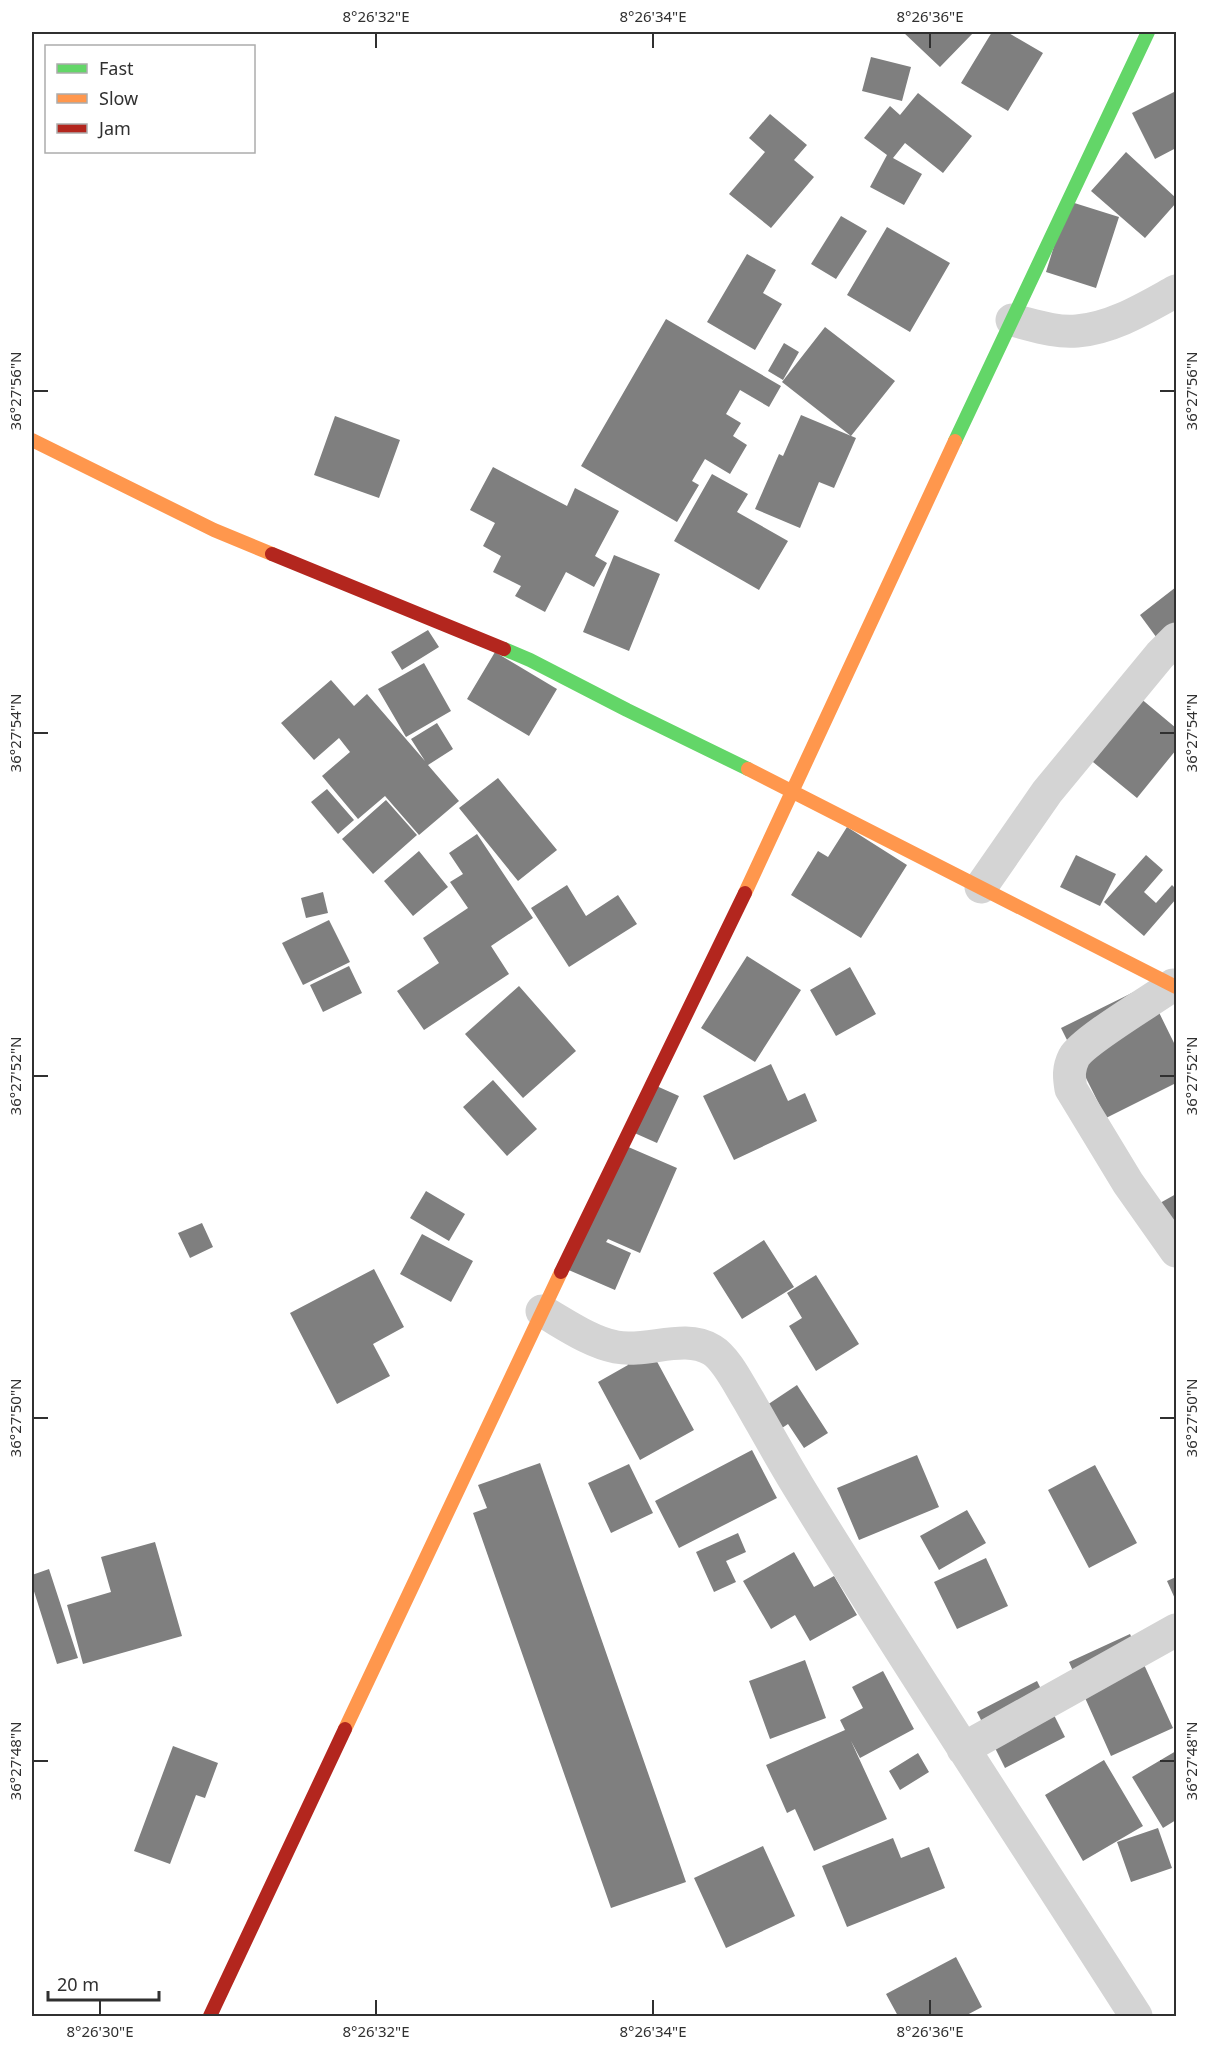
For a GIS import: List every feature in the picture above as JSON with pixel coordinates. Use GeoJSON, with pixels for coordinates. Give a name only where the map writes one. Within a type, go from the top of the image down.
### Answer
{"type":"FeatureCollection","features":[{"type":"Feature","properties":{"kind":"main road"},"geometry":{"type":"LineString","coordinates":[[210,2016],[542,1311],[723,940],[1148,32]]}},
{"type":"Feature","properties":{"kind":"main road"},"geometry":{"type":"LineString","coordinates":[[32,440],[214,530],[530,660],[1175,985]]}},
{"type":"Feature","properties":{"kind":"street"},"geometry":{"type":"LineString","coordinates":[[1012,320],[1045,328],[1075,331],[1103,326],[1137,313],[1176,291]]}},
{"type":"Feature","properties":{"kind":"street"},"geometry":{"type":"LineString","coordinates":[[981,887],[1047,792],[1152,664],[1176,639]]}},
{"type":"Feature","properties":{"kind":"street"},"geometry":{"type":"LineString","coordinates":[[1175,985],[1093,1040],[1075,1055],[1068,1072],[1071,1089],[1128,1183],[1176,1251]]}},
{"type":"Feature","properties":{"kind":"street"},"geometry":{"type":"LineString","coordinates":[[542,1311],[573,1329],[617,1347],[641,1348],[675,1343],[698,1343],[714,1351],[733,1375],[797,1485],[963,1749],[1136,2016]]}},
{"type":"Feature","properties":{"kind":"street"},"geometry":{"type":"LineString","coordinates":[[963,1749],[1176,1630]]}},
{"type":"Feature","properties":{"kind":"building"},"geometry":{"type":"Polygon","coordinates":[[[903,32],[974,32],[940,67],[903,32]]]}},
{"type":"Feature","properties":{"kind":"building"},"geometry":{"type":"Polygon","coordinates":[[[992,32],[1007,32],[1043,53],[1008,111],[961,83],[992,32]]]}},
{"type":"Feature","properties":{"kind":"building"},"geometry":{"type":"Polygon","coordinates":[[[871,57],[911,67],[902,101],[862,91],[871,57]]]}},
{"type":"Feature","properties":{"kind":"building"},"geometry":{"type":"Polygon","coordinates":[[[1176,91],[1176,148],[1155,159],[1132,113],[1176,91]]]}},
{"type":"Feature","properties":{"kind":"building"},"geometry":{"type":"Polygon","coordinates":[[[918,93],[972,136],[943,173],[905,143],[893,158],[922,174],[904,205],[870,187],[887,155],[864,138],[890,106],[900,115],[918,93]]]}},
{"type":"Feature","properties":{"kind":"building"},"geometry":{"type":"Polygon","coordinates":[[[770,114],[807,145],[794,160],[814,177],[771,228],[729,194],[765,152],[749,138],[770,114]]]}},
{"type":"Feature","properties":{"kind":"building"},"geometry":{"type":"Polygon","coordinates":[[[1126,152],[1176,198],[1176,203],[1145,238],[1091,191],[1126,152]]]}},
{"type":"Feature","properties":{"kind":"building"},"geometry":{"type":"Polygon","coordinates":[[[1068,201],[1119,217],[1096,288],[1046,272],[1068,201]]]}},
{"type":"Feature","properties":{"kind":"building"},"geometry":{"type":"Polygon","coordinates":[[[841,216],[867,231],[836,279],[811,264],[841,216]]]}},
{"type":"Feature","properties":{"kind":"building"},"geometry":{"type":"Polygon","coordinates":[[[887,227],[950,263],[910,332],[847,295],[887,227]]]}},
{"type":"Feature","properties":{"kind":"building"},"geometry":{"type":"Polygon","coordinates":[[[747,254],[776,270],[763,293],[782,304],[755,350],[707,322],[747,254]]]}},
{"type":"Feature","properties":{"kind":"building"},"geometry":{"type":"Polygon","coordinates":[[[666,319],[781,386],[769,407],[740,390],[726,414],[741,423],[733,436],[747,445],[730,474],[705,459],[692,481],[699,485],[677,522],[581,466],[666,319]]]}},
{"type":"Feature","properties":{"kind":"building"},"geometry":{"type":"Polygon","coordinates":[[[825,327],[895,381],[851,436],[782,382],[825,327]]]}},
{"type":"Feature","properties":{"kind":"building"},"geometry":{"type":"Polygon","coordinates":[[[784,343],[799,352],[783,380],[768,371],[784,343]]]}},
{"type":"Feature","properties":{"kind":"building"},"geometry":{"type":"Polygon","coordinates":[[[801,415],[856,438],[834,488],[819,482],[800,528],[755,509],[779,454],[783,456],[801,415]]]}},
{"type":"Feature","properties":{"kind":"building"},"geometry":{"type":"Polygon","coordinates":[[[335,416],[400,440],[379,498],[314,475],[335,416]]]}},
{"type":"Feature","properties":{"kind":"building"},"geometry":{"type":"Polygon","coordinates":[[[493,467],[567,506],[575,488],[619,511],[595,556],[607,563],[594,587],[566,572],[545,612],[515,596],[521,586],[493,572],[501,556],[483,546],[495,523],[470,510],[493,467]]]}},
{"type":"Feature","properties":{"kind":"building"},"geometry":{"type":"Polygon","coordinates":[[[712,474],[748,494],[737,512],[788,541],[759,590],[674,541],[712,474]]]}},
{"type":"Feature","properties":{"kind":"building"},"geometry":{"type":"Polygon","coordinates":[[[614,555],[660,574],[629,651],[583,632],[614,555]]]}},
{"type":"Feature","properties":{"kind":"building"},"geometry":{"type":"Polygon","coordinates":[[[1176,587],[1176,664],[1140,615],[1176,587]]]}},
{"type":"Feature","properties":{"kind":"building"},"geometry":{"type":"Polygon","coordinates":[[[428,630],[439,647],[402,670],[391,652],[428,630]]]}},
{"type":"Feature","properties":{"kind":"building"},"geometry":{"type":"Polygon","coordinates":[[[495,652],[557,689],[529,736],[467,699],[495,652]]]}},
{"type":"Feature","properties":{"kind":"building"},"geometry":{"type":"Polygon","coordinates":[[[424,663],[451,711],[406,737],[378,689],[424,663]]]}},
{"type":"Feature","properties":{"kind":"building"},"geometry":{"type":"Polygon","coordinates":[[[331,680],[354,706],[367,694],[425,761],[411,739],[437,723],[453,749],[428,765],[459,801],[419,835],[385,796],[358,819],[322,776],[350,752],[339,738],[314,760],[281,723],[331,680]]]}},
{"type":"Feature","properties":{"kind":"building"},"geometry":{"type":"Polygon","coordinates":[[[1133,692],[1176,728],[1176,750],[1137,798],[1082,753],[1133,692]]]}},
{"type":"Feature","properties":{"kind":"building"},"geometry":{"type":"Polygon","coordinates":[[[498,778],[557,850],[518,881],[459,808],[498,778]]]}},
{"type":"Feature","properties":{"kind":"building"},"geometry":{"type":"Polygon","coordinates":[[[327,789],[354,820],[338,834],[311,802],[327,789]]]}},
{"type":"Feature","properties":{"kind":"building"},"geometry":{"type":"Polygon","coordinates":[[[386,800],[417,835],[373,874],[342,839],[386,800]]]}},
{"type":"Feature","properties":{"kind":"building"},"geometry":{"type":"Polygon","coordinates":[[[847,827],[907,865],[861,938],[791,895],[818,851],[828,857],[847,827]]]}},
{"type":"Feature","properties":{"kind":"building"},"geometry":{"type":"Polygon","coordinates":[[[477,834],[533,918],[491,946],[509,974],[424,1030],[397,991],[439,963],[423,938],[468,908],[450,882],[463,874],[449,853],[477,834]]]}},
{"type":"Feature","properties":{"kind":"building"},"geometry":{"type":"Polygon","coordinates":[[[419,851],[448,887],[413,916],[384,881],[419,851]]]}},
{"type":"Feature","properties":{"kind":"building"},"geometry":{"type":"Polygon","coordinates":[[[1076,855],[1116,874],[1100,906],[1060,887],[1076,855]]]}},
{"type":"Feature","properties":{"kind":"building"},"geometry":{"type":"Polygon","coordinates":[[[1146,855],[1163,870],[1144,892],[1156,903],[1172,885],[1176,889],[1176,899],[1144,936],[1104,902],[1146,855]]]}},
{"type":"Feature","properties":{"kind":"building"},"geometry":{"type":"Polygon","coordinates":[[[567,885],[586,916],[618,895],[637,924],[569,967],[531,908],[567,885]]]}},
{"type":"Feature","properties":{"kind":"building"},"geometry":{"type":"Polygon","coordinates":[[[323,892],[328,913],[306,918],[301,898],[323,892]]]}},
{"type":"Feature","properties":{"kind":"building"},"geometry":{"type":"Polygon","coordinates":[[[329,920],[350,962],[303,985],[282,943],[329,920]]]}},
{"type":"Feature","properties":{"kind":"building"},"geometry":{"type":"Polygon","coordinates":[[[747,956],[801,990],[755,1062],[701,1028],[747,956]]]}},
{"type":"Feature","properties":{"kind":"building"},"geometry":{"type":"Polygon","coordinates":[[[349,966],[362,993],[323,1012],[310,985],[349,966]]]}},
{"type":"Feature","properties":{"kind":"building"},"geometry":{"type":"Polygon","coordinates":[[[850,967],[876,1014],[836,1036],[810,990],[850,967]]]}},
{"type":"Feature","properties":{"kind":"building"},"geometry":{"type":"Polygon","coordinates":[[[519,986],[576,1051],[523,1098],[465,1034],[519,986]]]}},
{"type":"Feature","properties":{"kind":"building"},"geometry":{"type":"Polygon","coordinates":[[[1146,986],[1176,1047],[1176,1083],[1106,1118],[1061,1028],[1146,986]]]}},
{"type":"Feature","properties":{"kind":"building"},"geometry":{"type":"Polygon","coordinates":[[[771,1064],[788,1101],[805,1093],[817,1121],[734,1160],[703,1096],[771,1064]]]}},
{"type":"Feature","properties":{"kind":"building"},"geometry":{"type":"Polygon","coordinates":[[[493,1080],[537,1129],[507,1156],[463,1107],[493,1080]]]}},
{"type":"Feature","properties":{"kind":"building"},"geometry":{"type":"Polygon","coordinates":[[[652,1084],[679,1096],[657,1143],[630,1131],[652,1084]]]}},
{"type":"Feature","properties":{"kind":"building"},"geometry":{"type":"Polygon","coordinates":[[[626,1146],[677,1168],[640,1253],[608,1239],[606,1242],[631,1253],[615,1290],[557,1265],[626,1146]]]}},
{"type":"Feature","properties":{"kind":"building"},"geometry":{"type":"Polygon","coordinates":[[[426,1191],[465,1214],[449,1241],[410,1218],[426,1191]]]}},
{"type":"Feature","properties":{"kind":"building"},"geometry":{"type":"Polygon","coordinates":[[[1176,1194],[1176,1232],[1160,1203],[1176,1194]]]}},
{"type":"Feature","properties":{"kind":"building"},"geometry":{"type":"Polygon","coordinates":[[[202,1223],[213,1247],[190,1258],[178,1233],[202,1223]]]}},
{"type":"Feature","properties":{"kind":"building"},"geometry":{"type":"Polygon","coordinates":[[[422,1234],[473,1261],[451,1302],[400,1274],[422,1234]]]}},
{"type":"Feature","properties":{"kind":"building"},"geometry":{"type":"Polygon","coordinates":[[[764,1240],[794,1287],[742,1319],[713,1273],[764,1240]]]}},
{"type":"Feature","properties":{"kind":"building"},"geometry":{"type":"Polygon","coordinates":[[[374,1269],[404,1327],[373,1344],[390,1376],[337,1404],[290,1313],[374,1269]]]}},
{"type":"Feature","properties":{"kind":"building"},"geometry":{"type":"Polygon","coordinates":[[[816,1275],[859,1344],[816,1371],[789,1326],[802,1318],[787,1293],[816,1275]]]}},
{"type":"Feature","properties":{"kind":"building"},"geometry":{"type":"Polygon","coordinates":[[[647,1343],[694,1430],[640,1460],[598,1382],[628,1365],[623,1356],[647,1343]]]}},
{"type":"Feature","properties":{"kind":"building"},"geometry":{"type":"Polygon","coordinates":[[[797,1385],[828,1433],[804,1448],[788,1424],[779,1430],[764,1407],[797,1385]]]}},
{"type":"Feature","properties":{"kind":"building"},"geometry":{"type":"Polygon","coordinates":[[[752,1450],[777,1498],[679,1548],[655,1501],[752,1450]]]}},
{"type":"Feature","properties":{"kind":"building"},"geometry":{"type":"Polygon","coordinates":[[[917,1455],[939,1507],[859,1540],[837,1488],[917,1455]]]}},
{"type":"Feature","properties":{"kind":"building"},"geometry":{"type":"Polygon","coordinates":[[[540,1463],[686,1882],[611,1908],[473,1513],[487,1508],[478,1485],[540,1463]]]}},
{"type":"Feature","properties":{"kind":"building"},"geometry":{"type":"Polygon","coordinates":[[[629,1464],[653,1513],[611,1533],[588,1483],[629,1464]]]}},
{"type":"Feature","properties":{"kind":"building"},"geometry":{"type":"Polygon","coordinates":[[[1095,1465],[1137,1543],[1089,1568],[1048,1490],[1095,1465]]]}},
{"type":"Feature","properties":{"kind":"building"},"geometry":{"type":"Polygon","coordinates":[[[967,1510],[986,1543],[939,1570],[920,1536],[967,1510]]]}},
{"type":"Feature","properties":{"kind":"building"},"geometry":{"type":"Polygon","coordinates":[[[738,1533],[746,1552],[726,1561],[736,1582],[714,1592],[696,1552],[738,1533]]]}},
{"type":"Feature","properties":{"kind":"building"},"geometry":{"type":"Polygon","coordinates":[[[155,1542],[182,1636],[83,1664],[67,1605],[111,1592],[101,1557],[155,1542]]]}},
{"type":"Feature","properties":{"kind":"building"},"geometry":{"type":"Polygon","coordinates":[[[794,1552],[814,1587],[834,1576],[857,1615],[810,1641],[795,1615],[771,1629],[743,1581],[794,1552]]]}},
{"type":"Feature","properties":{"kind":"building"},"geometry":{"type":"Polygon","coordinates":[[[986,1558],[1008,1606],[957,1629],[934,1582],[986,1558]]]}},
{"type":"Feature","properties":{"kind":"building"},"geometry":{"type":"Polygon","coordinates":[[[49,1569],[78,1658],[57,1664],[32,1585],[32,1575],[49,1569]]]}},
{"type":"Feature","properties":{"kind":"building"},"geometry":{"type":"Polygon","coordinates":[[[1176,1577],[1176,1601],[1167,1581],[1176,1577]]]}},
{"type":"Feature","properties":{"kind":"building"},"geometry":{"type":"Polygon","coordinates":[[[1130,1634],[1173,1728],[1111,1756],[1069,1662],[1130,1634]]]}},
{"type":"Feature","properties":{"kind":"building"},"geometry":{"type":"Polygon","coordinates":[[[805,1660],[826,1718],[770,1739],[749,1681],[805,1660]]]}},
{"type":"Feature","properties":{"kind":"building"},"geometry":{"type":"Polygon","coordinates":[[[883,1671],[914,1729],[860,1758],[851,1741],[887,1819],[814,1851],[795,1809],[787,1813],[766,1765],[845,1730],[840,1720],[863,1708],[852,1687],[883,1671]]]}},
{"type":"Feature","properties":{"kind":"building"},"geometry":{"type":"Polygon","coordinates":[[[1037,1681],[1065,1737],[1005,1768],[977,1712],[1037,1681]]]}},
{"type":"Feature","properties":{"kind":"building"},"geometry":{"type":"Polygon","coordinates":[[[173,1746],[218,1763],[205,1798],[196,1795],[170,1864],[134,1851],[173,1746]]]}},
{"type":"Feature","properties":{"kind":"building"},"geometry":{"type":"Polygon","coordinates":[[[1176,1751],[1176,1820],[1163,1828],[1132,1777],[1176,1751]]]}},
{"type":"Feature","properties":{"kind":"building"},"geometry":{"type":"Polygon","coordinates":[[[918,1753],[929,1772],[900,1790],[889,1771],[918,1753]]]}},
{"type":"Feature","properties":{"kind":"building"},"geometry":{"type":"Polygon","coordinates":[[[1104,1760],[1143,1826],[1083,1861],[1045,1795],[1104,1760]]]}},
{"type":"Feature","properties":{"kind":"building"},"geometry":{"type":"Polygon","coordinates":[[[1158,1828],[1172,1868],[1131,1882],[1117,1842],[1158,1828]]]}},
{"type":"Feature","properties":{"kind":"building"},"geometry":{"type":"Polygon","coordinates":[[[893,1838],[901,1858],[929,1847],[945,1888],[847,1927],[822,1866],[893,1838]]]}},
{"type":"Feature","properties":{"kind":"building"},"geometry":{"type":"Polygon","coordinates":[[[763,1846],[795,1916],[726,1948],[694,1878],[763,1846]]]}},
{"type":"Feature","properties":{"kind":"building"},"geometry":{"type":"Polygon","coordinates":[[[956,1957],[982,2007],[965,2016],[898,2016],[886,1994],[956,1957]]]}},
{"type":"Feature","properties":{"kind":"traffic: fast"},"geometry":{"type":"LineString","coordinates":[[955,441],[1148,32]]}},
{"type":"Feature","properties":{"kind":"traffic: fast"},"geometry":{"type":"LineString","coordinates":[[504,649],[748,769]]}},
{"type":"Feature","properties":{"kind":"traffic: slow"},"geometry":{"type":"LineString","coordinates":[[32,440],[214,530],[272,554]]}},
{"type":"Feature","properties":{"kind":"traffic: slow"},"geometry":{"type":"LineString","coordinates":[[745,893],[955,441]]}},
{"type":"Feature","properties":{"kind":"traffic: slow"},"geometry":{"type":"LineString","coordinates":[[748,769],[1176,987]]}},
{"type":"Feature","properties":{"kind":"traffic: slow"},"geometry":{"type":"LineString","coordinates":[[345,1729],[561,1272]]}},
{"type":"Feature","properties":{"kind":"traffic: jam"},"geometry":{"type":"LineString","coordinates":[[272,554],[504,649]]}},
{"type":"Feature","properties":{"kind":"traffic: jam"},"geometry":{"type":"LineString","coordinates":[[561,1272],[745,893]]}},
{"type":"Feature","properties":{"kind":"traffic: jam"},"geometry":{"type":"LineString","coordinates":[[210,2016],[345,1729]]}}]}
